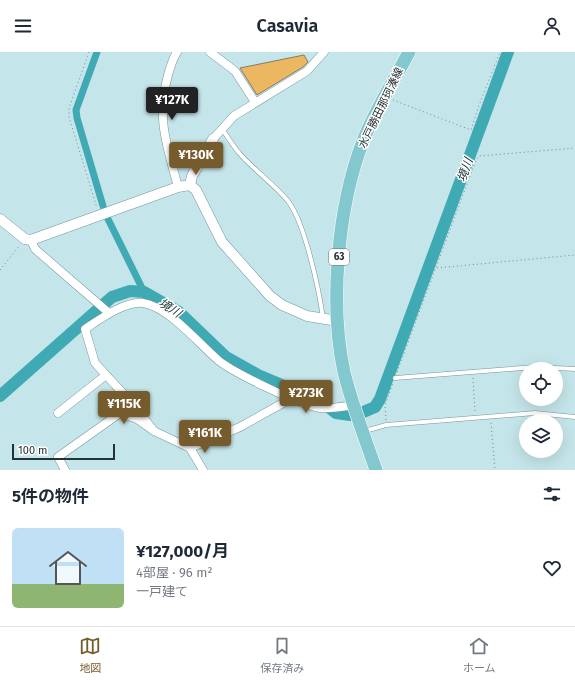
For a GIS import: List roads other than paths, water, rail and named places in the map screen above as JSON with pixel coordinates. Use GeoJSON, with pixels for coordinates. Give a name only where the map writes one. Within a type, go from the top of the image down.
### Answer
{"type":"FeatureCollection","features":[{"type":"Feature","properties":{"kind":"main road","name":"水戸勝田那珂湊線"},"geometry":{"type":"LineString","coordinates":[[376,470],[353,405],[343,364],[338,321],[337,280],[348,196],[364,140],[409,52]]}},
{"type":"Feature","properties":{"kind":"street"},"geometry":{"type":"LineString","coordinates":[[177,52],[163,93],[162,111],[163,127],[178,187]]}},
{"type":"Feature","properties":{"kind":"street"},"geometry":{"type":"LineString","coordinates":[[210,52],[235,70],[255,102]]}},
{"type":"Feature","properties":{"kind":"street"},"geometry":{"type":"LineString","coordinates":[[190,185],[192,176],[213,139],[234,116],[307,71],[324,52]]}},
{"type":"Feature","properties":{"kind":"street"},"geometry":{"type":"LineString","coordinates":[[28,239],[99,216],[178,187],[190,185],[196,190],[222,242],[260,287],[282,305],[294,311],[323,319],[338,321]]}},
{"type":"Feature","properties":{"kind":"street"},"geometry":{"type":"LineString","coordinates":[[0,219],[28,239],[35,249],[107,311]]}},
{"type":"Feature","properties":{"kind":"street"},"geometry":{"type":"LineString","coordinates":[[154,431],[130,401],[95,363],[86,329],[107,311],[142,303],[150,305],[171,317],[219,362],[233,370],[292,398],[319,408],[335,408],[353,405]]}},
{"type":"Feature","properties":{"kind":"street"},"geometry":{"type":"LineString","coordinates":[[58,413],[106,375]]}},
{"type":"Feature","properties":{"kind":"street"},"geometry":{"type":"LineString","coordinates":[[190,448],[240,427],[292,398]]}},
{"type":"Feature","properties":{"kind":"street"},"geometry":{"type":"LineString","coordinates":[[65,470],[58,457],[120,413],[137,419],[154,431],[190,448],[204,470]]}},
{"type":"Feature","properties":{"kind":"lane"},"geometry":{"type":"LineString","coordinates":[[222,129],[240,154],[271,182],[289,203],[302,232],[314,274],[323,319]]}},
{"type":"Feature","properties":{"kind":"lane"},"geometry":{"type":"LineString","coordinates":[[395,378],[535,367],[575,369]]}},
{"type":"Feature","properties":{"kind":"lane"},"geometry":{"type":"LineString","coordinates":[[362,432],[386,424],[490,416],[535,413],[575,417]]}},
{"type":"Feature","properties":{"kind":"waterway"},"geometry":{"type":"LineString","coordinates":[[97,52],[76,110],[77,118],[103,206]]}},
{"type":"Feature","properties":{"kind":"waterway","name":"境川"},"geometry":{"type":"LineString","coordinates":[[361,413],[375,407],[380,399],[508,52]]}},
{"type":"Feature","properties":{"kind":"waterway"},"geometry":{"type":"LineString","coordinates":[[108,219],[144,292]]}},
{"type":"Feature","properties":{"kind":"waterway","name":"境川"},"geometry":{"type":"LineString","coordinates":[[0,396],[112,297],[130,291],[144,292],[179,312],[226,357],[258,375],[322,402],[336,413],[350,415]]}}]}
